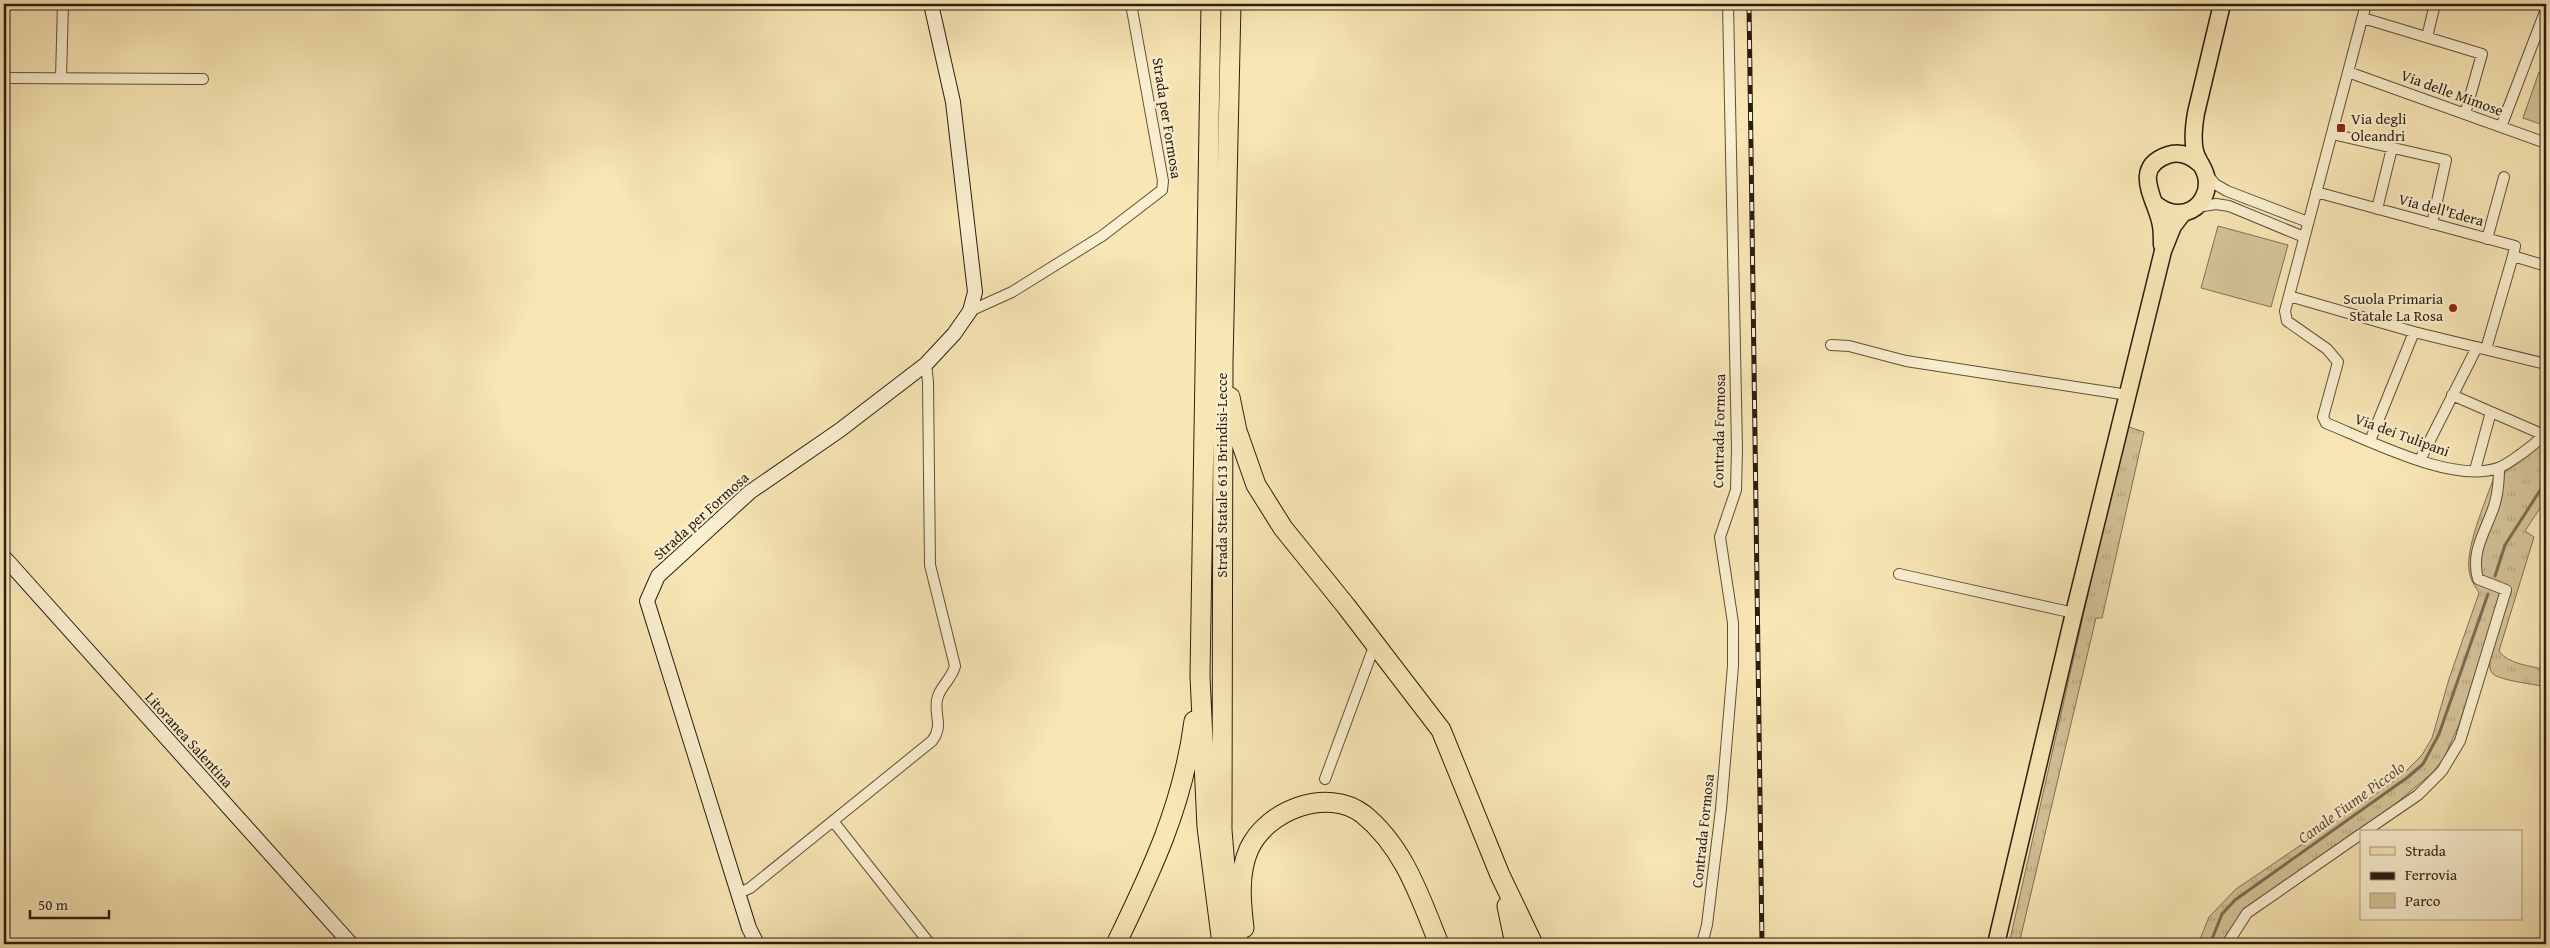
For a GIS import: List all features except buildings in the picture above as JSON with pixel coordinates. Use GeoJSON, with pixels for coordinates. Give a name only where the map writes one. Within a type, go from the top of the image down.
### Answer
{"type":"FeatureCollection","features":[{"type":"Feature","properties":{"kind":"highway","name":"Strada Statale 613 Brindisi-Lecce"},"geometry":{"type":"LineString","coordinates":[[1211,4],[1200,676],[1207,826],[1222,944]]}},
{"type":"Feature","properties":{"kind":"highway","name":"Strada Statale 613 Brindisi-Lecce"},"geometry":{"type":"LineString","coordinates":[[1231,4],[1223,362],[1222,830],[1228,903],[1239,944]]}},
{"type":"Feature","properties":{"kind":"highway"},"geometry":{"type":"LineString","coordinates":[[1223,362],[1237,431],[1256,485],[1283,528],[1440,730],[1500,875],[1533,944]]}},
{"type":"Feature","properties":{"kind":"highway"},"geometry":{"type":"LineString","coordinates":[[1116,944],[1157,859],[1178,802],[1191,743],[1200,676]]}},
{"type":"Feature","properties":{"kind":"highway"},"geometry":{"type":"LineString","coordinates":[[1245,944],[1240,889],[1249,849],[1264,828],[1296,806],[1333,802],[1361,813],[1388,838],[1411,875],[1440,944]]}},
{"type":"Feature","properties":{"kind":"highway"},"geometry":{"type":"LineString","coordinates":[[1500,875],[1515,944]]}},
{"type":"Feature","properties":{"kind":"main road"},"geometry":{"type":"LineString","coordinates":[[1996,944],[2074,612],[2163,251],[2173,226],[2206,194],[2206,177],[2195,152],[2196,113],[2222,4]]}},
{"type":"Feature","properties":{"kind":"main road"},"geometry":{"type":"LineString","coordinates":[[2163,251],[2161,226],[2150,195],[2148,178],[2155,163],[2170,154],[2182,142],[2196,113]]}},
{"type":"Feature","properties":{"kind":"main road"},"geometry":{"type":"LineString","coordinates":[[2170,154],[2187,155],[2202,167]]}},
{"type":"Feature","properties":{"kind":"main road"},"geometry":{"type":"LineString","coordinates":[[2154,203],[2167,212],[2189,210]]}},
{"type":"Feature","properties":{"kind":"street"},"geometry":{"type":"LineString","coordinates":[[61,78],[63,4]]}},
{"type":"Feature","properties":{"kind":"street","name":"Strada per Formosa"},"geometry":{"type":"LineString","coordinates":[[757,944],[739,893],[647,601],[651,588],[658,576],[750,492],[840,430],[926,364],[954,334],[970,311],[975,292],[961,161],[952,102],[932,4]]}},
{"type":"Feature","properties":{"kind":"street","name":"Strada per Formosa"},"geometry":{"type":"LineString","coordinates":[[970,311],[1012,292],[1102,236],[1162,190],[1163,181],[1131,4]]}},
{"type":"Feature","properties":{"kind":"street","name":"Contrada Formosa"},"geometry":{"type":"LineString","coordinates":[[1702,944],[1707,924],[1721,809],[1733,666],[1732,623],[1720,537],[1736,490],[1737,448],[1728,4]]}},
{"type":"Feature","properties":{"kind":"street"},"geometry":{"type":"LineString","coordinates":[[2366,4],[2289,296],[2414,332],[2546,363]]}},
{"type":"Feature","properties":{"kind":"street"},"geometry":{"type":"LineString","coordinates":[[2427,37],[2435,4]]}},
{"type":"Feature","properties":{"kind":"street"},"geometry":{"type":"LineString","coordinates":[[2501,127],[2546,8],[2537,4]]}},
{"type":"Feature","properties":{"kind":"street"},"geometry":{"type":"LineString","coordinates":[[2363,18],[2482,54],[2465,114]]}},
{"type":"Feature","properties":{"kind":"street","name":"Via delle Mimose"},"geometry":{"type":"LineString","coordinates":[[2348,72],[2546,142]]}},
{"type":"Feature","properties":{"kind":"street"},"geometry":{"type":"LineString","coordinates":[[4,78],[202,80]]}},
{"type":"Feature","properties":{"kind":"street"},"geometry":{"type":"LineString","coordinates":[[2332,134],[2446,160],[2432,224]]}},
{"type":"Feature","properties":{"kind":"street"},"geometry":{"type":"LineString","coordinates":[[2377,208],[2392,148]]}},
{"type":"Feature","properties":{"kind":"street"},"geometry":{"type":"LineString","coordinates":[[2202,167],[2215,184],[2227,191],[2308,222]]}},
{"type":"Feature","properties":{"kind":"street"},"geometry":{"type":"LineString","coordinates":[[2487,239],[2504,177]]}},
{"type":"Feature","properties":{"kind":"street","name":"Via dell'Edera"},"geometry":{"type":"LineString","coordinates":[[2316,192],[2515,246],[2513,256]]}},
{"type":"Feature","properties":{"kind":"street"},"geometry":{"type":"LineString","coordinates":[[2189,210],[2216,204],[2229,206],[2304,237]]}},
{"type":"Feature","properties":{"kind":"street"},"geometry":{"type":"LineString","coordinates":[[2420,460],[2452,395],[2482,348],[2513,256],[2546,266]]}},
{"type":"Feature","properties":{"kind":"street","name":"Via dei Tulipani"},"geometry":{"type":"LineString","coordinates":[[2289,296],[2285,312],[2287,321],[2327,348],[2338,362],[2324,406],[2323,417],[2326,423],[2442,468],[2486,471],[2499,468]]}},
{"type":"Feature","properties":{"kind":"street"},"geometry":{"type":"LineString","coordinates":[[2370,441],[2414,332]]}},
{"type":"Feature","properties":{"kind":"street"},"geometry":{"type":"LineString","coordinates":[[1831,345],[1849,346],[1906,361],[2128,396]]}},
{"type":"Feature","properties":{"kind":"street"},"geometry":{"type":"LineString","coordinates":[[739,893],[750,888],[932,741],[939,726],[936,702],[939,693],[949,680],[955,666],[930,565],[928,382],[926,364]]}},
{"type":"Feature","properties":{"kind":"street"},"geometry":{"type":"LineString","coordinates":[[2452,395],[2545,433]]}},
{"type":"Feature","properties":{"kind":"street"},"geometry":{"type":"LineString","coordinates":[[2475,470],[2491,412]]}},
{"type":"Feature","properties":{"kind":"street"},"geometry":{"type":"LineString","coordinates":[[2367,830],[2418,795],[2442,771],[2460,741],[2506,590],[2478,579],[2474,566],[2477,544],[2495,504],[2500,481],[2499,468],[2545,433]]}},
{"type":"Feature","properties":{"kind":"street","name":"Litoranea Salentina"},"geometry":{"type":"LineString","coordinates":[[4,557],[351,944]]}},
{"type":"Feature","properties":{"kind":"street"},"geometry":{"type":"LineString","coordinates":[[1899,574],[2074,612]]}},
{"type":"Feature","properties":{"kind":"street"},"geometry":{"type":"LineString","coordinates":[[1325,779],[1375,644]]}},
{"type":"Feature","properties":{"kind":"street"},"geometry":{"type":"LineString","coordinates":[[833,821],[930,944]]}},
{"type":"Feature","properties":{"kind":"street"},"geometry":{"type":"LineString","coordinates":[[2227,944],[2247,913],[2360,835]]}},
{"type":"Feature","properties":{"kind":"green space"},"geometry":{"type":"Polygon","coordinates":[[[2539,72],[2546,75],[2546,126],[2523,118],[2539,72]]]}},
{"type":"Feature","properties":{"kind":"green space"},"geometry":{"type":"Polygon","coordinates":[[[2218,226],[2288,245],[2271,307],[2201,288],[2218,226]]]}},
{"type":"Feature","properties":{"kind":"green space"},"geometry":{"type":"Polygon","coordinates":[[[2126,426],[2144,432],[2102,618],[2096,618],[2019,944],[2009,944],[2126,426]]]}},
{"type":"Feature","properties":{"kind":"green space"},"geometry":{"type":"Polygon","coordinates":[[[2546,439],[2546,499],[2525,531],[2534,537],[2499,651],[2514,662],[2546,670],[2546,687],[2511,680],[2493,674],[2490,668],[2492,646],[2510,588],[2483,578],[2479,560],[2504,474],[2513,464],[2546,439]]]}},
{"type":"Feature","properties":{"kind":"green space"},"geometry":{"type":"Polygon","coordinates":[[[2494,477],[2498,478],[2474,573],[2500,594],[2459,725],[2444,758],[2432,773],[2386,812],[2241,913],[2222,944],[2198,944],[2209,917],[2236,889],[2369,799],[2405,772],[2422,755],[2432,738],[2449,679],[2479,593],[2472,582],[2469,565],[2476,526],[2494,477]]]}},
{"type":"Feature","properties":{"kind":"waterway","name":"Canale Fiume Piccolo"},"geometry":{"type":"LineString","coordinates":[[2495,576],[2505,545],[2546,481]]}},
{"type":"Feature","properties":{"kind":"waterway","name":"Canale Fiume Piccolo"},"geometry":{"type":"LineString","coordinates":[[2210,944],[2222,914],[2235,900],[2408,777],[2423,764],[2439,734],[2488,594]]}},
{"type":"Feature","properties":{"kind":"railway"},"geometry":{"type":"LineString","coordinates":[[1749,4],[1762,944]]}},
{"type":"Feature","properties":{"kind":"place","name":"Via degli Oleandri"},"geometry":{"type":"Point","coordinates":[2341,128]}},
{"type":"Feature","properties":{"kind":"place","name":"Scuola Primaria Statale La Rosa"},"geometry":{"type":"Point","coordinates":[2453,308]}}]}
